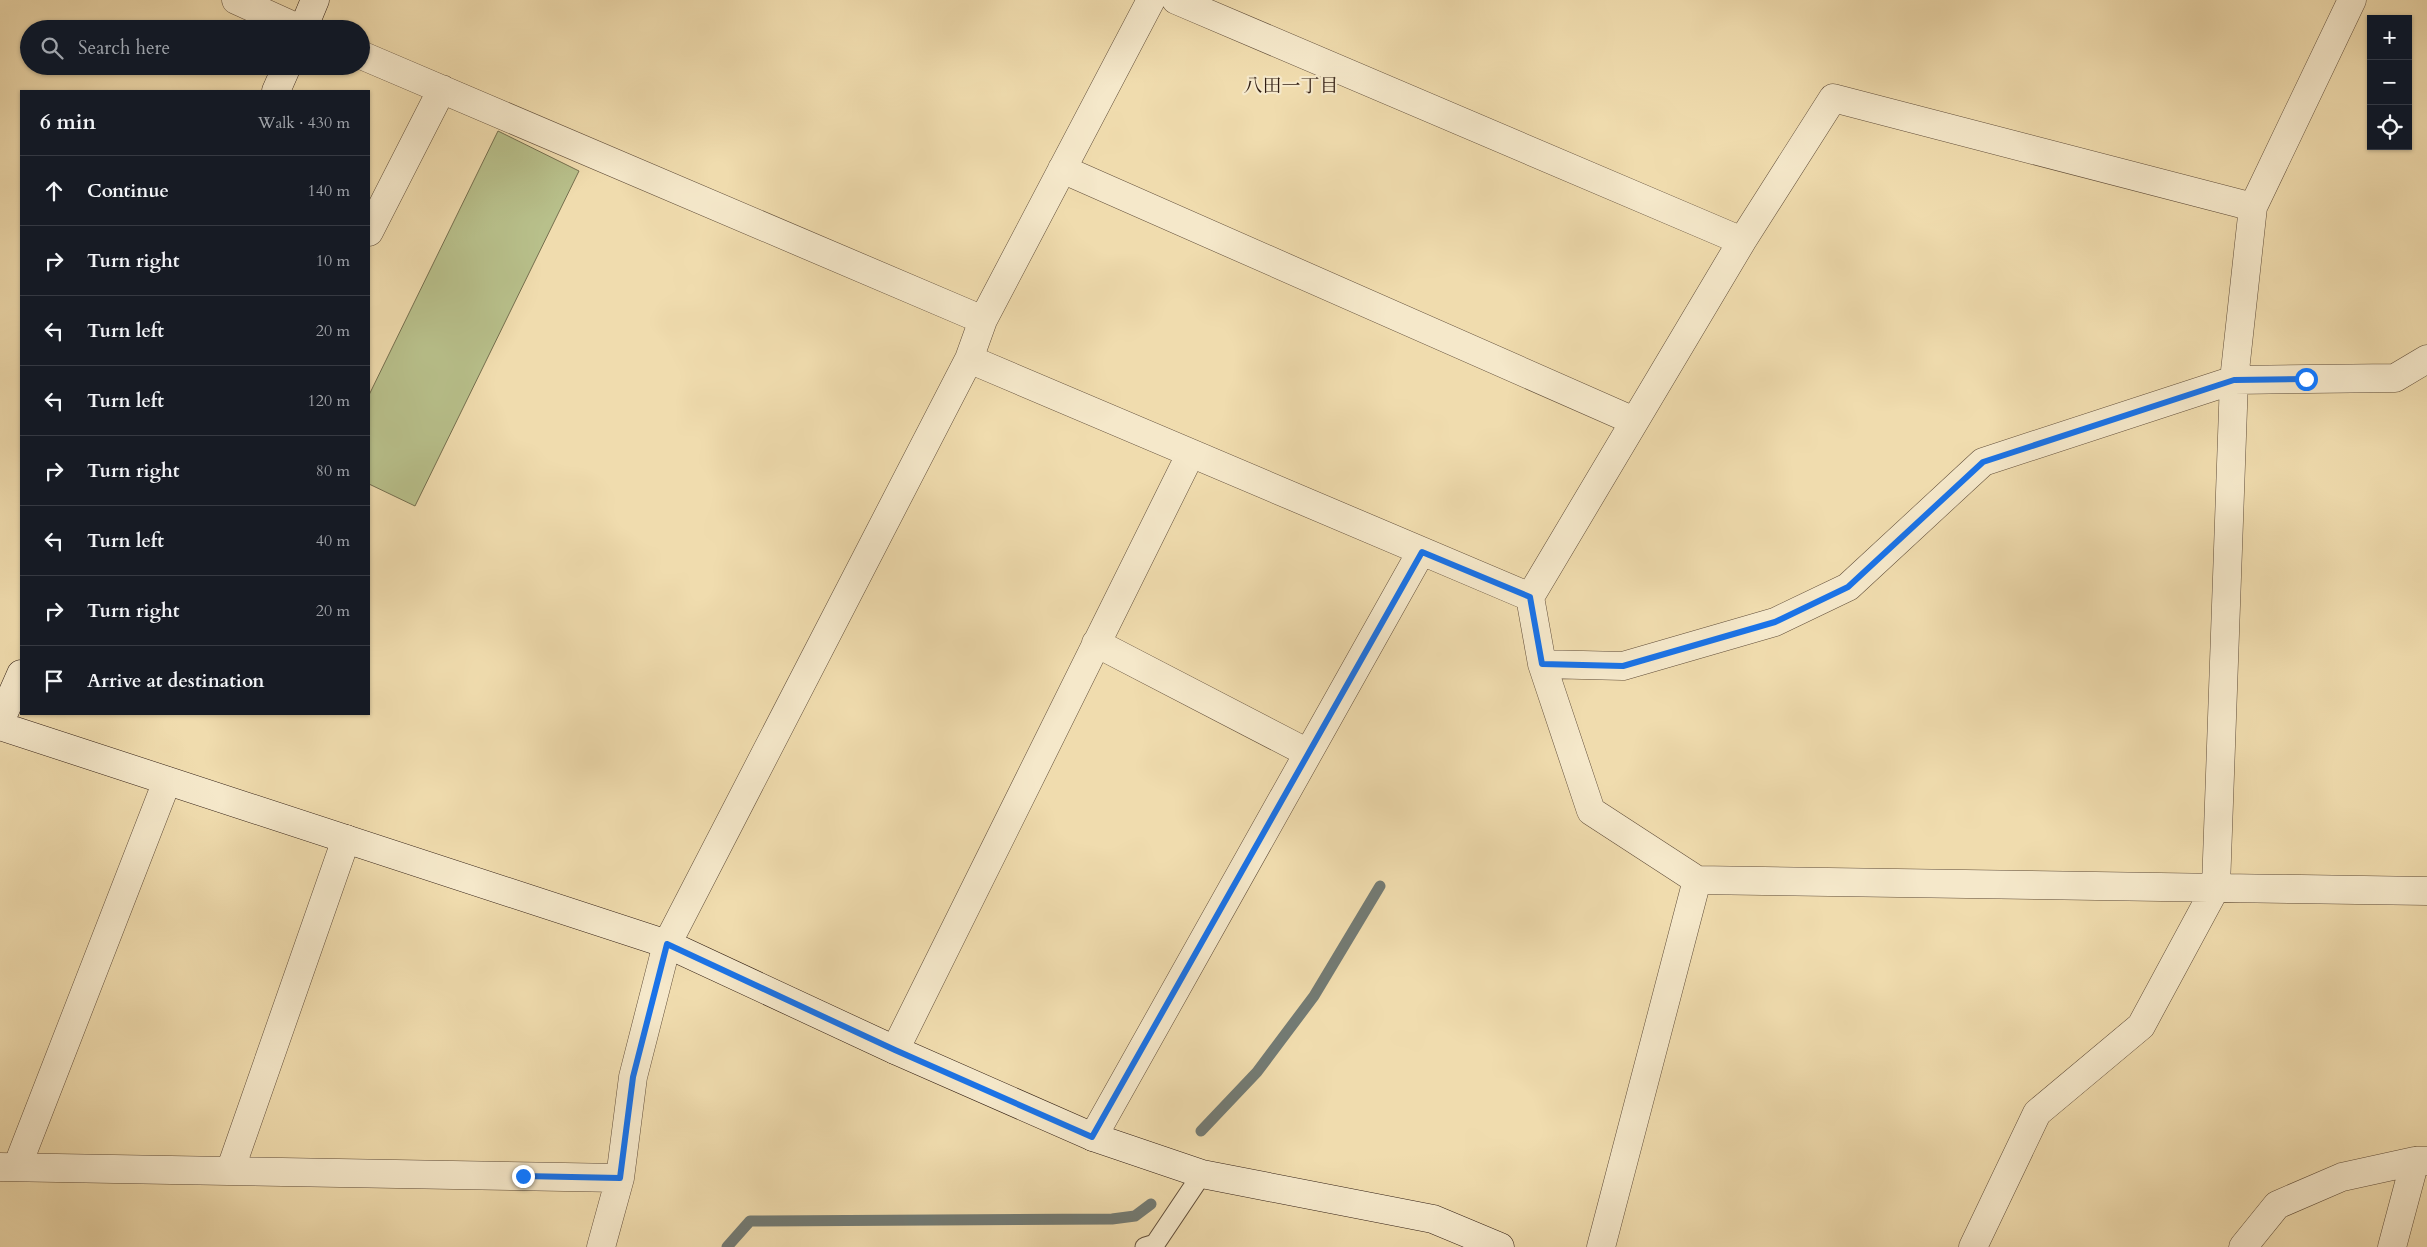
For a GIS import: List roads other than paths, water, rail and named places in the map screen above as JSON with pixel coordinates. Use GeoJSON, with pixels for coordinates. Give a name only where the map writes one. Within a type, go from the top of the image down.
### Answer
{"type":"FeatureCollection","features":[{"type":"Feature","properties":{"kind":"street"},"geometry":{"type":"LineString","coordinates":[[236,0],[281,20]]}},
{"type":"Feature","properties":{"kind":"street"},"geometry":{"type":"LineString","coordinates":[[305,20],[315,0]]}},
{"type":"Feature","properties":{"kind":"street"},"geometry":{"type":"LineString","coordinates":[[601,1247],[620,1178],[633,1077],[667,944],[968,359],[983,320],[1151,0]]}},
{"type":"Feature","properties":{"kind":"street"},"geometry":{"type":"LineString","coordinates":[[1176,0],[1742,241]]}},
{"type":"Feature","properties":{"kind":"street"},"geometry":{"type":"LineString","coordinates":[[1973,1247],[2037,1113],[2141,1026],[2216,886],[2234,380],[2253,207],[2352,0]]}},
{"type":"Feature","properties":{"kind":"street"},"geometry":{"type":"LineString","coordinates":[[370,59],[983,320]]}},
{"type":"Feature","properties":{"kind":"street"},"geometry":{"type":"LineString","coordinates":[[276,90],[283,75]]}},
{"type":"Feature","properties":{"kind":"street"},"geometry":{"type":"LineString","coordinates":[[370,230],[442,89]]}},
{"type":"Feature","properties":{"kind":"street"},"geometry":{"type":"LineString","coordinates":[[2253,207],[1833,98],[1742,241],[1530,597],[1542,664],[1591,811],[1697,880],[2216,886],[2427,891]]}},
{"type":"Feature","properties":{"kind":"street"},"geometry":{"type":"LineString","coordinates":[[1062,169],[1634,421]]}},
{"type":"Feature","properties":{"kind":"street"},"geometry":{"type":"LineString","coordinates":[[968,359],[1190,455],[1530,597]]}},
{"type":"Feature","properties":{"kind":"street"},"geometry":{"type":"LineString","coordinates":[[1542,664],[1623,666],[1775,622],[1848,587],[1983,462],[2234,380],[2396,378],[2427,359]]}},
{"type":"Feature","properties":{"kind":"street"},"geometry":{"type":"LineString","coordinates":[[895,1050],[1190,455]]}},
{"type":"Feature","properties":{"kind":"street"},"geometry":{"type":"LineString","coordinates":[[1092,1137],[1422,552]]}},
{"type":"Feature","properties":{"kind":"street"},"geometry":{"type":"LineString","coordinates":[[1096,643],[1308,753]]}},
{"type":"Feature","properties":{"kind":"street"},"geometry":{"type":"LineString","coordinates":[[20,676],[0,724],[167,781],[667,944],[895,1050],[1092,1137],[1202,1174],[1433,1220],[1500,1247]]}},
{"type":"Feature","properties":{"kind":"street"},"geometry":{"type":"LineString","coordinates":[[167,781],[8,1167],[620,1178]]}},
{"type":"Feature","properties":{"kind":"street"},"geometry":{"type":"LineString","coordinates":[[230,1171],[346,839]]}},
{"type":"Feature","properties":{"kind":"street"},"geometry":{"type":"LineString","coordinates":[[1601,1247],[1697,880]]}},
{"type":"Feature","properties":{"kind":"street"},"geometry":{"type":"LineString","coordinates":[[2243,1247],[2276,1205],[2342,1178],[2421,1161]]}},
{"type":"Feature","properties":{"kind":"street"},"geometry":{"type":"LineString","coordinates":[[2392,1247],[2421,1161]]}},
{"type":"Feature","properties":{"kind":"lane"},"geometry":{"type":"LineString","coordinates":[[1145,1247],[1155,1244],[1202,1174]]}},
{"type":"Feature","properties":{"kind":"waterway"},"geometry":{"type":"LineString","coordinates":[[1201,1131],[1257,1072],[1314,996],[1380,886]]}},
{"type":"Feature","properties":{"kind":"waterway"},"geometry":{"type":"LineString","coordinates":[[727,1247],[750,1221],[1112,1219],[1135,1216],[1151,1204]]}},
{"type":"Feature","properties":{"kind":"district","name":"八田一丁目"},"geometry":{"type":"Point","coordinates":[1291,85]}}]}
